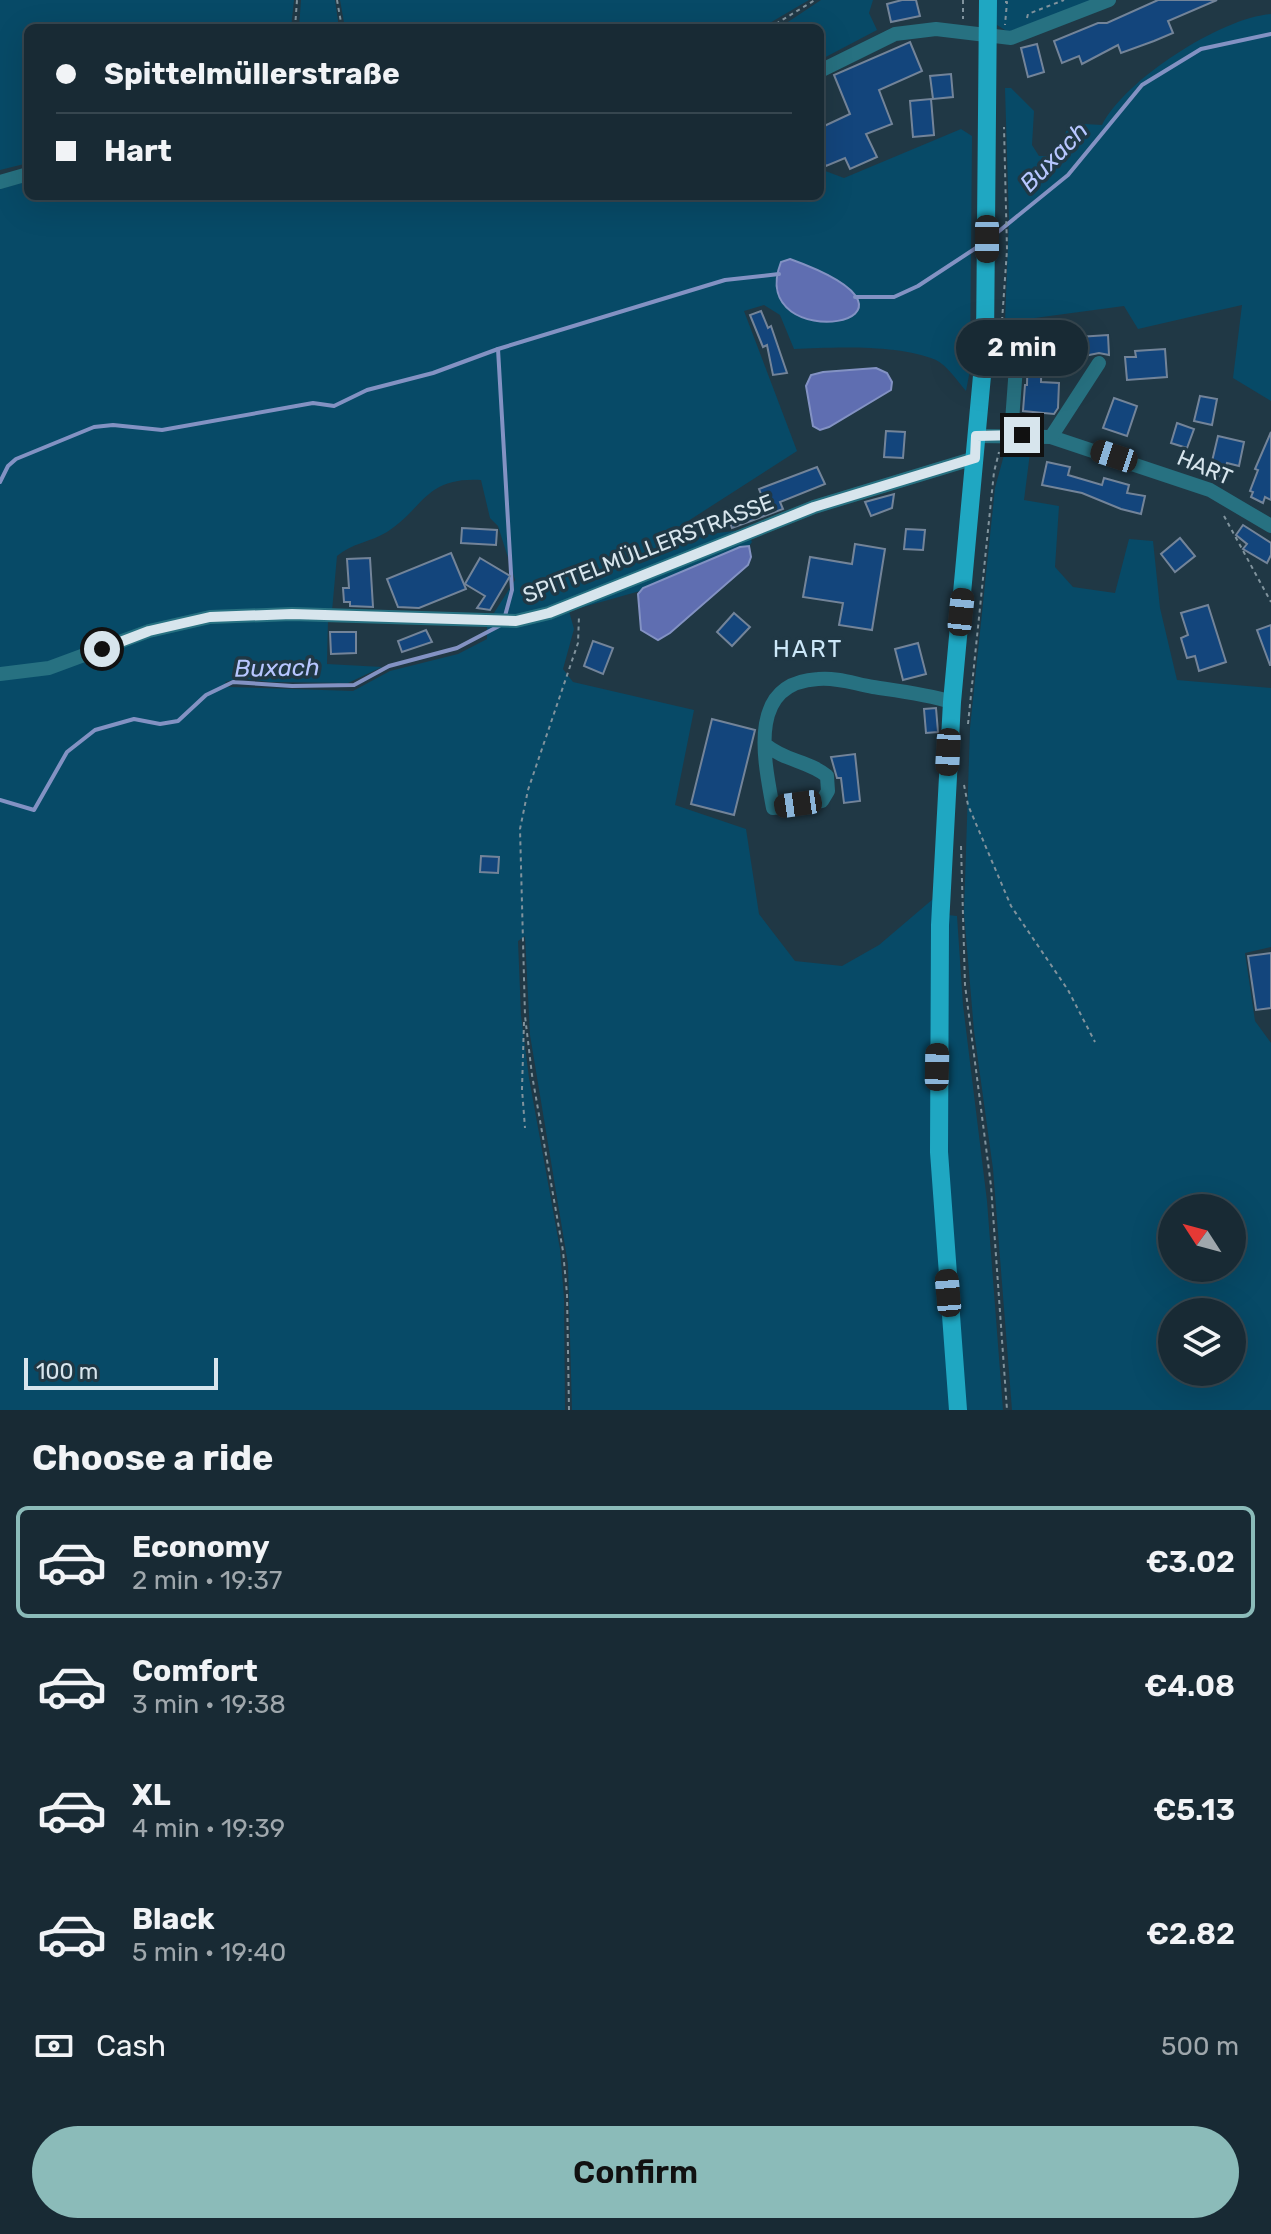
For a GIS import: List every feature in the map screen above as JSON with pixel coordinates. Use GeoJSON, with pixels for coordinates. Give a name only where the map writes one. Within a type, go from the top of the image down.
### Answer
{"type":"FeatureCollection","features":[{"type":"Feature","properties":{"kind":"main road"},"geometry":{"type":"LineString","coordinates":[[958,1410],[943,1235],[937,1067],[940,925],[952,702],[985,343],[988,0]]}},
{"type":"Feature","properties":{"kind":"street"},"geometry":{"type":"LineString","coordinates":[[824,69],[895,34],[922,29],[1017,37],[1109,0]]}},
{"type":"Feature","properties":{"kind":"street"},"geometry":{"type":"LineString","coordinates":[[0,182],[24,175]]}},
{"type":"Feature","properties":{"kind":"street"},"geometry":{"type":"LineString","coordinates":[[1006,435],[1018,339]]}},
{"type":"Feature","properties":{"kind":"street"},"geometry":{"type":"LineString","coordinates":[[1051,437],[1064,412],[1099,363]]}},
{"type":"Feature","properties":{"kind":"street","name":"HART"},"geometry":{"type":"LineString","coordinates":[[976,436],[1051,437],[1210,490],[1271,526]]}},
{"type":"Feature","properties":{"kind":"street","name":"SPITTELMÜLLERSTRASSE"},"geometry":{"type":"LineString","coordinates":[[0,674],[49,668],[149,631],[210,617],[292,614],[516,621],[549,613],[814,507],[975,458]]}},
{"type":"Feature","properties":{"kind":"street"},"geometry":{"type":"LineString","coordinates":[[766,745],[778,755],[818,768],[827,776],[828,791],[822,801],[773,808],[766,745],[765,724],[769,707],[781,692],[795,683],[835,679],[952,702]]}},
{"type":"Feature","properties":{"kind":"path"},"geometry":{"type":"LineString","coordinates":[[295,24],[297,0]]}},
{"type":"Feature","properties":{"kind":"path"},"geometry":{"type":"LineString","coordinates":[[337,0],[341,24]]}},
{"type":"Feature","properties":{"kind":"path"},"geometry":{"type":"LineString","coordinates":[[776,24],[815,0]]}},
{"type":"Feature","properties":{"kind":"path"},"geometry":{"type":"LineString","coordinates":[[963,0],[963,31]]}},
{"type":"Feature","properties":{"kind":"path"},"geometry":{"type":"LineString","coordinates":[[1006,208],[1007,250]]}},
{"type":"Feature","properties":{"kind":"path"},"geometry":{"type":"LineString","coordinates":[[968,724],[994,472],[1006,435]]}},
{"type":"Feature","properties":{"kind":"path"},"geometry":{"type":"LineString","coordinates":[[1225,517],[1271,602]]}},
{"type":"Feature","properties":{"kind":"path"},"geometry":{"type":"LineString","coordinates":[[525,1128],[522,1089],[525,1016],[521,817],[578,643],[579,617],[573,602]]}},
{"type":"Feature","properties":{"kind":"path"},"geometry":{"type":"LineString","coordinates":[[962,814],[964,783],[968,805],[1011,906],[1068,990],[1095,1042]]}},
{"type":"Feature","properties":{"kind":"path"},"geometry":{"type":"LineString","coordinates":[[961,846],[962,949],[991,1186],[1007,1410]]}},
{"type":"Feature","properties":{"kind":"path"},"geometry":{"type":"LineString","coordinates":[[525,1016],[532,1075],[565,1261],[569,1410]]}},
{"type":"Feature","properties":{"kind":"shaded area"},"geometry":{"type":"Polygon","coordinates":[[[0,0],[294,0],[291,24],[24,24],[24,164],[0,170],[0,0]]]}},
{"type":"Feature","properties":{"kind":"shaded area"},"geometry":{"type":"Polygon","coordinates":[[[301,0],[335,0],[338,24],[299,24],[301,0]]]}},
{"type":"Feature","properties":{"kind":"shaded area"},"geometry":{"type":"Polygon","coordinates":[[[340,0],[809,0],[768,24],[344,24],[340,0]]]}},
{"type":"Feature","properties":{"kind":"shaded area"},"geometry":{"type":"Polygon","coordinates":[[[821,0],[873,0],[869,13],[877,30],[824,58],[824,24],[785,24],[821,0]]]}},
{"type":"Feature","properties":{"kind":"shaded area"},"geometry":{"type":"Polygon","coordinates":[[[996,0],[1094,0],[1008,32],[997,25],[996,0]]]}},
{"type":"Feature","properties":{"kind":"shaded area"},"geometry":{"type":"Polygon","coordinates":[[[1271,14],[1271,401],[1233,378],[1242,305],[1138,329],[1124,306],[1005,322],[1009,220],[1005,88],[1011,88],[1034,111],[1032,145],[1039,156],[1056,156],[1066,162],[1063,151],[1066,131],[1084,124],[1102,125],[1131,89],[1152,71],[1201,39],[1250,18],[1271,14]]]}},
{"type":"Feature","properties":{"kind":"shaded area"},"geometry":{"type":"Polygon","coordinates":[[[961,129],[972,136],[970,370],[966,391],[936,360],[886,349],[794,349],[780,315],[764,305],[744,311],[797,451],[657,541],[747,530],[752,542],[749,546],[740,547],[640,591],[569,611],[574,629],[563,669],[573,682],[694,710],[675,805],[746,829],[759,914],[795,961],[842,966],[879,945],[933,899],[933,1152],[951,1410],[572,1410],[568,1264],[530,1035],[525,936],[518,941],[521,1015],[529,1078],[560,1249],[564,1298],[565,1410],[0,1410],[0,678],[68,665],[153,634],[194,623],[328,619],[327,664],[382,667],[348,683],[269,682],[241,678],[225,682],[229,687],[353,691],[390,671],[458,654],[487,639],[487,624],[515,580],[498,526],[490,518],[481,480],[462,480],[437,489],[387,532],[337,556],[332,611],[254,610],[196,615],[155,625],[68,657],[0,670],[0,189],[24,182],[24,200],[824,200],[824,170],[844,178],[961,129]],[[790,259],[781,262],[778,292],[791,311],[814,321],[838,321],[855,314],[858,300],[839,281],[790,259]]]}},
{"type":"Feature","properties":{"kind":"shaded area"},"geometry":{"type":"Polygon","coordinates":[[[1007,444],[1031,445],[1024,500],[1059,506],[1055,567],[1073,587],[1115,593],[1129,539],[1153,541],[1160,608],[1177,680],[1271,688],[1271,947],[1245,953],[1255,1021],[1271,1043],[1271,1410],[1012,1410],[993,1169],[974,1031],[964,913],[970,728],[995,488],[1007,444]]]}},
{"type":"Feature","properties":{"kind":"shaded area"},"geometry":{"type":"Polygon","coordinates":[[[948,915],[957,916],[963,1005],[987,1201],[1003,1410],[964,1410],[946,1198],[948,915]]]}},
{"type":"Feature","properties":{"kind":"water"},"geometry":{"type":"Polygon","coordinates":[[[790,259],[839,281],[858,300],[855,314],[838,321],[814,321],[791,311],[778,292],[781,262],[790,259]]]}},
{"type":"Feature","properties":{"kind":"water"},"geometry":{"type":"Polygon","coordinates":[[[876,368],[887,373],[892,382],[891,390],[829,427],[820,430],[813,426],[806,386],[811,375],[876,368]]]}},
{"type":"Feature","properties":{"kind":"water"},"geometry":{"type":"Polygon","coordinates":[[[749,546],[751,557],[748,565],[670,633],[658,640],[641,630],[638,594],[643,588],[749,546]]]}},
{"type":"Feature","properties":{"kind":"building"},"geometry":{"type":"Polygon","coordinates":[[[916,0],[920,16],[891,22],[887,4],[916,0]]]}},
{"type":"Feature","properties":{"kind":"building"},"geometry":{"type":"Polygon","coordinates":[[[1158,0],[1217,0],[1168,21],[1173,33],[1154,41],[1121,53],[1118,45],[1082,64],[1079,56],[1062,63],[1054,41],[1098,23],[1107,23],[1158,0]]]}},
{"type":"Feature","properties":{"kind":"building"},"geometry":{"type":"Polygon","coordinates":[[[910,42],[922,71],[879,90],[892,124],[866,134],[877,157],[850,169],[845,158],[826,166],[824,162],[824,126],[850,114],[834,75],[910,42]]]}},
{"type":"Feature","properties":{"kind":"building"},"geometry":{"type":"Polygon","coordinates":[[[1037,44],[1044,72],[1028,77],[1021,48],[1037,44]]]}},
{"type":"Feature","properties":{"kind":"building"},"geometry":{"type":"Polygon","coordinates":[[[951,74],[953,97],[933,99],[930,76],[951,74]]]}},
{"type":"Feature","properties":{"kind":"building"},"geometry":{"type":"Polygon","coordinates":[[[931,99],[934,135],[913,137],[910,101],[931,99]]]}},
{"type":"Feature","properties":{"kind":"building"},"geometry":{"type":"Polygon","coordinates":[[[761,311],[768,328],[771,326],[787,373],[773,375],[767,345],[763,347],[750,315],[761,311]]]}},
{"type":"Feature","properties":{"kind":"building"},"geometry":{"type":"Polygon","coordinates":[[[1108,335],[1109,355],[1099,353],[1079,357],[1078,337],[1108,335]]]}},
{"type":"Feature","properties":{"kind":"building"},"geometry":{"type":"Polygon","coordinates":[[[1028,342],[1042,342],[1041,382],[1059,383],[1058,408],[1054,414],[1023,411],[1028,342]]]}},
{"type":"Feature","properties":{"kind":"building"},"geometry":{"type":"Polygon","coordinates":[[[1165,349],[1167,377],[1127,380],[1125,357],[1136,357],[1135,351],[1165,349]]]}},
{"type":"Feature","properties":{"kind":"building"},"geometry":{"type":"Polygon","coordinates":[[[1200,396],[1217,399],[1212,425],[1194,421],[1200,396]]]}},
{"type":"Feature","properties":{"kind":"building"},"geometry":{"type":"Polygon","coordinates":[[[1114,398],[1137,406],[1127,436],[1103,428],[1114,398]]]}},
{"type":"Feature","properties":{"kind":"building"},"geometry":{"type":"Polygon","coordinates":[[[1177,423],[1194,429],[1187,448],[1171,443],[1177,423]]]}},
{"type":"Feature","properties":{"kind":"building"},"geometry":{"type":"Polygon","coordinates":[[[886,431],[905,432],[903,458],[884,457],[886,431]]]}},
{"type":"Feature","properties":{"kind":"building"},"geometry":{"type":"Polygon","coordinates":[[[1271,432],[1271,500],[1265,497],[1263,503],[1251,497],[1253,492],[1250,491],[1258,470],[1255,469],[1271,432]]]}},
{"type":"Feature","properties":{"kind":"building"},"geometry":{"type":"Polygon","coordinates":[[[1218,436],[1244,442],[1239,466],[1227,463],[1223,477],[1209,474],[1218,436]]]}},
{"type":"Feature","properties":{"kind":"building"},"geometry":{"type":"Polygon","coordinates":[[[1047,462],[1070,467],[1068,475],[1102,485],[1104,478],[1129,485],[1127,493],[1145,496],[1141,514],[1082,493],[1042,485],[1047,462]]]}},
{"type":"Feature","properties":{"kind":"building"},"geometry":{"type":"Polygon","coordinates":[[[817,467],[825,484],[780,502],[783,509],[732,528],[726,512],[763,499],[759,489],[817,467]]]}},
{"type":"Feature","properties":{"kind":"building"},"geometry":{"type":"Polygon","coordinates":[[[894,494],[892,508],[871,516],[865,502],[894,494]]]}},
{"type":"Feature","properties":{"kind":"building"},"geometry":{"type":"Polygon","coordinates":[[[1243,525],[1271,543],[1267,563],[1243,549],[1247,544],[1236,535],[1243,525]]]}},
{"type":"Feature","properties":{"kind":"building"},"geometry":{"type":"Polygon","coordinates":[[[462,528],[497,530],[496,545],[461,543],[462,528]]]}},
{"type":"Feature","properties":{"kind":"building"},"geometry":{"type":"Polygon","coordinates":[[[906,529],[925,530],[923,550],[904,549],[906,529]]]}},
{"type":"Feature","properties":{"kind":"building"},"geometry":{"type":"Polygon","coordinates":[[[1180,538],[1195,556],[1175,572],[1161,554],[1180,538]]]}},
{"type":"Feature","properties":{"kind":"building"},"geometry":{"type":"Polygon","coordinates":[[[855,544],[885,549],[872,630],[839,625],[843,603],[803,597],[810,557],[852,564],[855,544]]]}},
{"type":"Feature","properties":{"kind":"building"},"geometry":{"type":"Polygon","coordinates":[[[451,553],[466,589],[419,608],[398,607],[387,579],[451,553]]]}},
{"type":"Feature","properties":{"kind":"building"},"geometry":{"type":"Polygon","coordinates":[[[370,558],[373,607],[350,606],[350,602],[344,602],[343,588],[349,588],[347,559],[370,558]]]}},
{"type":"Feature","properties":{"kind":"building"},"geometry":{"type":"Polygon","coordinates":[[[480,558],[510,576],[490,610],[477,608],[485,596],[465,584],[480,558]]]}},
{"type":"Feature","properties":{"kind":"building"},"geometry":{"type":"Polygon","coordinates":[[[1208,605],[1226,662],[1199,671],[1195,656],[1187,658],[1181,638],[1188,635],[1181,613],[1208,605]]]}},
{"type":"Feature","properties":{"kind":"building"},"geometry":{"type":"Polygon","coordinates":[[[734,613],[750,627],[732,646],[717,632],[734,613]]]}},
{"type":"Feature","properties":{"kind":"building"},"geometry":{"type":"Polygon","coordinates":[[[1271,625],[1271,665],[1270,665],[1257,630],[1271,625]]]}},
{"type":"Feature","properties":{"kind":"building"},"geometry":{"type":"Polygon","coordinates":[[[426,630],[432,642],[402,652],[398,641],[426,630]]]}},
{"type":"Feature","properties":{"kind":"building"},"geometry":{"type":"Polygon","coordinates":[[[330,632],[356,632],[356,653],[331,654],[330,632]]]}},
{"type":"Feature","properties":{"kind":"building"},"geometry":{"type":"Polygon","coordinates":[[[593,641],[613,648],[603,674],[584,666],[593,641]]]}},
{"type":"Feature","properties":{"kind":"building"},"geometry":{"type":"Polygon","coordinates":[[[918,643],[926,674],[903,680],[895,649],[918,643]]]}},
{"type":"Feature","properties":{"kind":"building"},"geometry":{"type":"Polygon","coordinates":[[[936,708],[938,732],[926,733],[924,709],[936,708]]]}},
{"type":"Feature","properties":{"kind":"building"},"geometry":{"type":"Polygon","coordinates":[[[712,719],[755,730],[734,815],[691,804],[712,719]]]}},
{"type":"Feature","properties":{"kind":"building"},"geometry":{"type":"Polygon","coordinates":[[[855,754],[860,801],[844,803],[841,778],[837,778],[831,757],[855,754]]]}},
{"type":"Feature","properties":{"kind":"building"},"geometry":{"type":"Polygon","coordinates":[[[481,856],[499,857],[498,873],[480,872],[481,856]]]}},
{"type":"Feature","properties":{"kind":"building"},"geometry":{"type":"Polygon","coordinates":[[[1271,953],[1271,1008],[1256,1010],[1248,956],[1271,953]]]}},
{"type":"Feature","properties":{"kind":"waterway","name":"Buxach"},"geometry":{"type":"LineString","coordinates":[[993,236],[1068,175],[1142,85],[1201,49],[1271,34]]}},
{"type":"Feature","properties":{"kind":"waterway","name":"Buxach"},"geometry":{"type":"LineString","coordinates":[[855,297],[894,297],[918,286],[979,246]]}},
{"type":"Feature","properties":{"kind":"waterway","name":"Buxach"},"geometry":{"type":"LineString","coordinates":[[0,482],[8,466],[16,459],[94,427],[113,425],[162,430],[313,403],[334,406],[367,390],[433,373],[498,349],[725,280],[779,274]]}},
{"type":"Feature","properties":{"kind":"waterway","name":"Buxach"},"geometry":{"type":"LineString","coordinates":[[498,349],[512,590],[505,616]]}},
{"type":"Feature","properties":{"kind":"waterway","name":"Buxach"},"geometry":{"type":"LineString","coordinates":[[0,800],[34,810],[67,752],[95,730],[134,719],[160,724],[178,721],[206,695],[233,682],[292,686],[354,685],[389,666],[457,648],[499,626]]}},
{"type":"Feature","properties":{"kind":"district","name":"HART"},"geometry":{"type":"Point","coordinates":[808,649]}},
{"type":"Feature","properties":{"kind":"route"},"geometry":{"type":"LineString","coordinates":[[102,649],[149,631],[210,617],[292,614],[516,621],[549,613],[814,507],[975,458],[976,436],[1022,435]]}}]}
